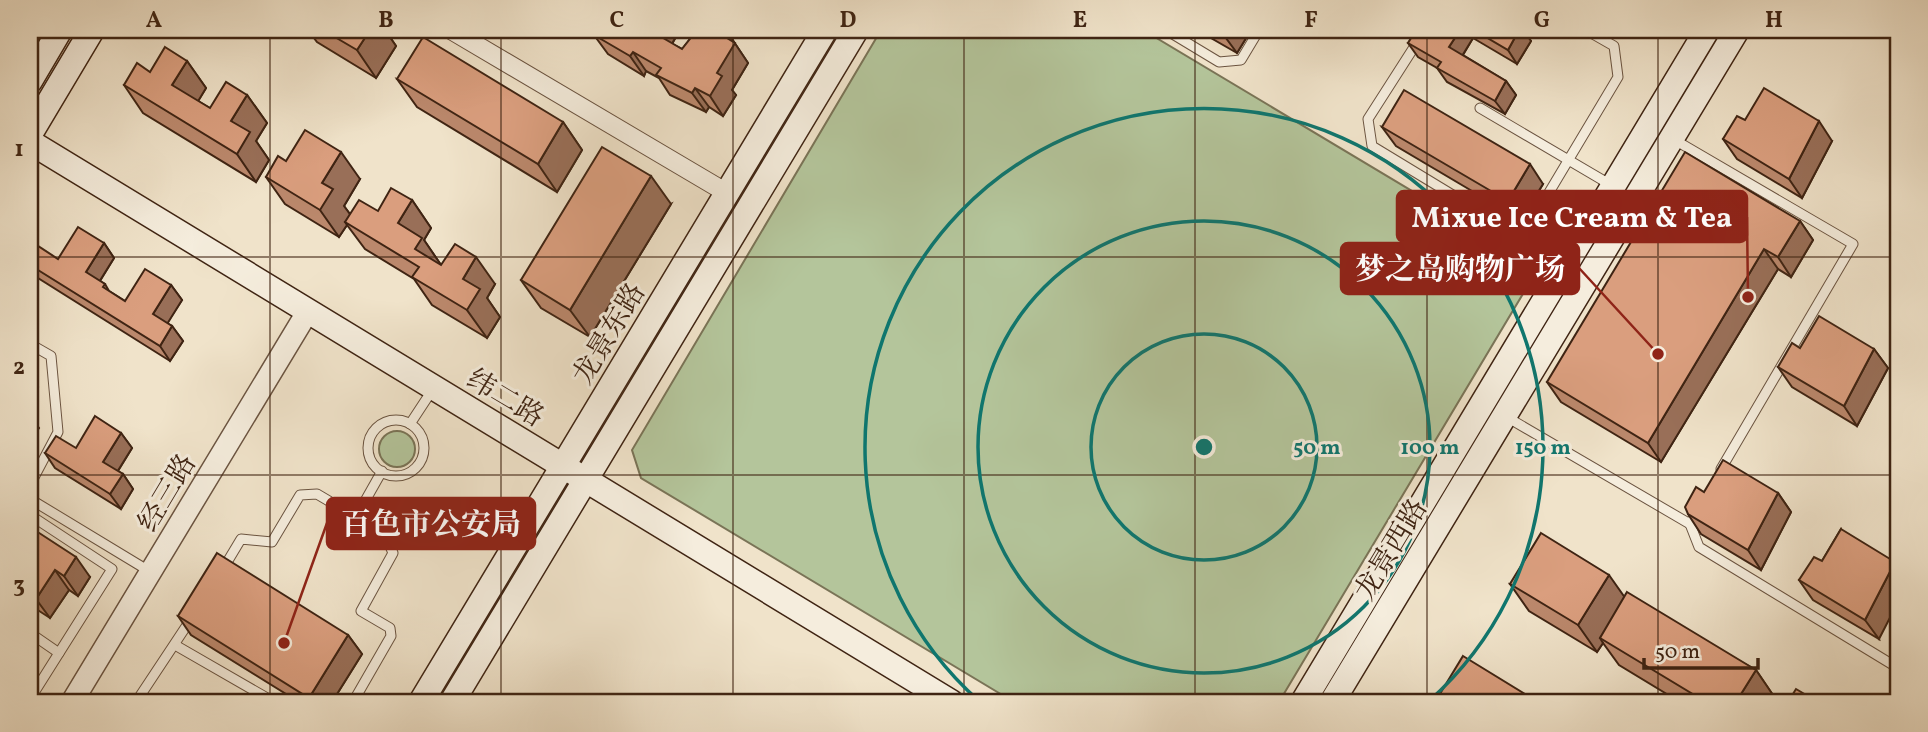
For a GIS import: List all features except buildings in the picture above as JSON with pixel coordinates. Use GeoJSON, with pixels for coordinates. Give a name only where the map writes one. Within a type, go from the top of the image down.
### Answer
{"type":"FeatureCollection","features":[{"type":"Feature","properties":{"kind":"main road"},"geometry":{"type":"LineString","coordinates":[[30,81],[60,30]]}},
{"type":"Feature","properties":{"kind":"main road"},"geometry":{"type":"LineString","coordinates":[[30,134],[92,30]]}},
{"type":"Feature","properties":{"kind":"main road","name":"龙景东路"},"geometry":{"type":"LineString","coordinates":[[421,702],[825,30]]}},
{"type":"Feature","properties":{"kind":"main road","name":"龙景东路"},"geometry":{"type":"LineString","coordinates":[[452,702],[856,30]]}},
{"type":"Feature","properties":{"kind":"main road","name":"龙景西路"},"geometry":{"type":"LineString","coordinates":[[1303,702],[1707,30]]}},
{"type":"Feature","properties":{"kind":"main road","name":"龙景西路"},"geometry":{"type":"LineString","coordinates":[[1332,702],[1737,30]]}},
{"type":"Feature","properties":{"kind":"main road","name":"纬二路"},"geometry":{"type":"LineString","coordinates":[[30,142],[951,702]]}},
{"type":"Feature","properties":{"kind":"street"},"geometry":{"type":"LineString","coordinates":[[451,30],[726,193]]}},
{"type":"Feature","properties":{"kind":"street","name":"经三路"},"geometry":{"type":"LineString","coordinates":[[72,702],[308,311]]}},
{"type":"Feature","properties":{"kind":"lane"},"geometry":{"type":"LineString","coordinates":[[1166,30],[1219,62],[1241,60],[1259,30]]}},
{"type":"Feature","properties":{"kind":"lane"},"geometry":{"type":"LineString","coordinates":[[1425,30],[1368,119],[1372,146],[1512,231],[1564,267]]}},
{"type":"Feature","properties":{"kind":"lane"},"geometry":{"type":"LineString","coordinates":[[1512,231],[1529,226],[1618,77],[1614,46],[1586,30]]}},
{"type":"Feature","properties":{"kind":"lane"},"geometry":{"type":"LineString","coordinates":[[1480,108],[1613,186]]}},
{"type":"Feature","properties":{"kind":"lane"},"geometry":{"type":"LineString","coordinates":[[1671,138],[1853,244],[1717,477]]}},
{"type":"Feature","properties":{"kind":"lane"},"geometry":{"type":"LineString","coordinates":[[30,344],[51,356],[58,432],[30,485]]}},
{"type":"Feature","properties":{"kind":"lane"},"geometry":{"type":"LineString","coordinates":[[410,424],[434,387]]}},
{"type":"Feature","properties":{"kind":"lane"},"geometry":{"type":"LineString","coordinates":[[1504,416],[1690,524],[1699,547],[1898,668]]}},
{"type":"Feature","properties":{"kind":"lane"},"geometry":{"type":"LineString","coordinates":[[386,422],[410,424],[417,429],[424,444],[418,465],[400,475],[382,471],[370,455],[368,447],[373,432],[386,422]]}},
{"type":"Feature","properties":{"kind":"lane"},"geometry":{"type":"LineString","coordinates":[[356,517],[382,471]]}},
{"type":"Feature","properties":{"kind":"lane"},"geometry":{"type":"LineString","coordinates":[[219,574],[241,539],[271,542],[300,495],[317,494],[386,537],[393,553],[360,611],[390,628],[391,636],[354,702]]}},
{"type":"Feature","properties":{"kind":"lane"},"geometry":{"type":"LineString","coordinates":[[30,499],[151,572]]}},
{"type":"Feature","properties":{"kind":"lane"},"geometry":{"type":"LineString","coordinates":[[1690,524],[1703,500]]}},
{"type":"Feature","properties":{"kind":"lane"},"geometry":{"type":"LineString","coordinates":[[30,515],[112,569],[30,699]]}},
{"type":"Feature","properties":{"kind":"lane"},"geometry":{"type":"LineString","coordinates":[[136,702],[165,653],[175,645],[197,610]]}},
{"type":"Feature","properties":{"kind":"lane"},"geometry":{"type":"LineString","coordinates":[[30,633],[59,653]]}},
{"type":"Feature","properties":{"kind":"lane"},"geometry":{"type":"LineString","coordinates":[[175,645],[274,702]]}},
{"type":"Feature","properties":{"kind":"green space"},"geometry":{"type":"Polygon","coordinates":[[[881,30],[1143,30],[1539,267],[1279,702],[1014,702],[641,478],[632,450],[881,30]]]}},
{"type":"Feature","properties":{"kind":"green space"},"geometry":{"type":"Polygon","coordinates":[[[397,431],[410,436],[415,449],[410,462],[397,467],[384,462],[379,449],[384,436],[397,431]]]}},
{"type":"Feature","properties":{"kind":"place","name":"Mixue Ice Cream & Tea"},"geometry":{"type":"Point","coordinates":[1748,297]}},
{"type":"Feature","properties":{"kind":"place","name":"梦之岛购物广场"},"geometry":{"type":"Point","coordinates":[1658,354]}},
{"type":"Feature","properties":{"kind":"place","name":"百色市公安局"},"geometry":{"type":"Point","coordinates":[284,643]}}]}
